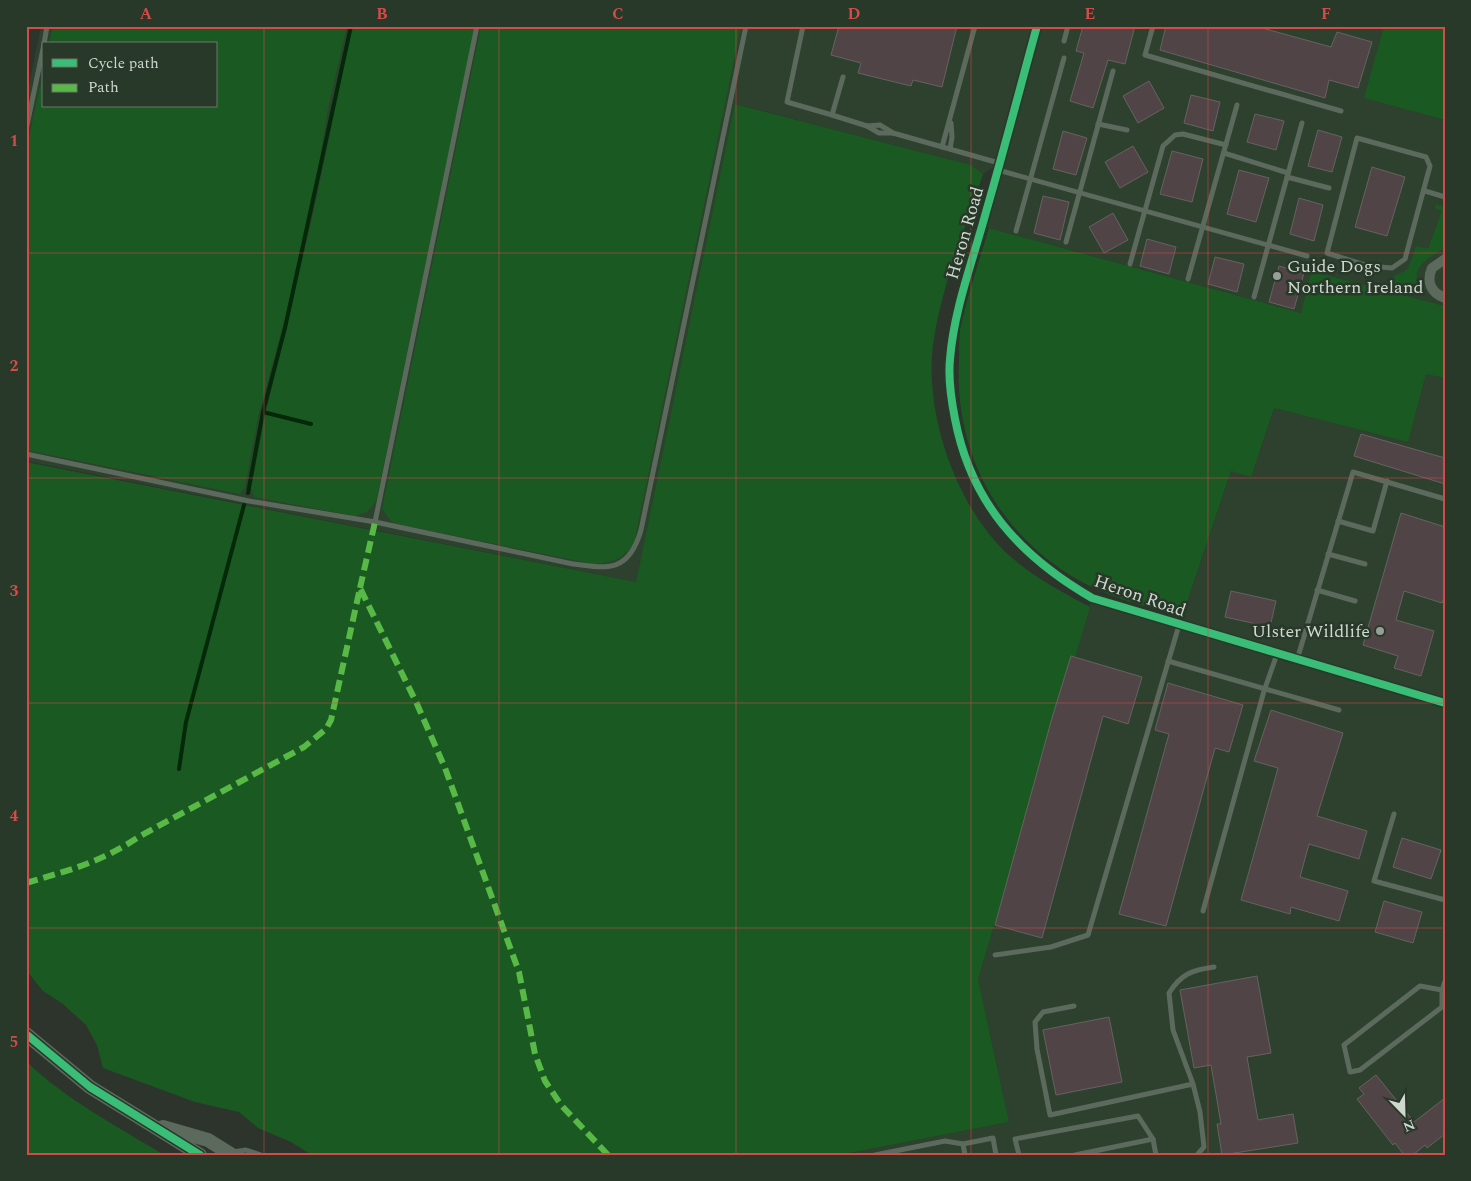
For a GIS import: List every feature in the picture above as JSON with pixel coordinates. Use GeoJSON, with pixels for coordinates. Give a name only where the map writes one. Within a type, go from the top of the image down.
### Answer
{"type":"FeatureCollection","features":[{"type":"Feature","properties":{"kind":"street","name":"Heron Road"},"geometry":{"type":"LineString","coordinates":[[1037,26],[962,297],[950,358],[949,383],[959,440],[969,468],[996,519],[1035,559],[1092,598],[1297,660],[1445,702]]}},
{"type":"Feature","properties":{"kind":"street"},"geometry":{"type":"LineString","coordinates":[[1445,259],[1432,268],[1429,280],[1434,291],[1445,298]]}},
{"type":"Feature","properties":{"kind":"street"},"geometry":{"type":"LineString","coordinates":[[26,1034],[90,1087],[200,1155]]}},
{"type":"Feature","properties":{"kind":"street"},"geometry":{"type":"LineString","coordinates":[[143,1121],[208,1140],[231,1154]]}},
{"type":"Feature","properties":{"kind":"lane"},"geometry":{"type":"LineString","coordinates":[[44,42],[47,26]]}},
{"type":"Feature","properties":{"kind":"lane"},"geometry":{"type":"LineString","coordinates":[[375,522],[477,26]]}},
{"type":"Feature","properties":{"kind":"lane"},"geometry":{"type":"LineString","coordinates":[[26,454],[238,499],[375,522],[573,564],[605,568],[616,566],[629,557],[636,546],[641,530],[746,26]]}},
{"type":"Feature","properties":{"kind":"lane"},"geometry":{"type":"LineString","coordinates":[[803,26],[787,102],[867,126],[880,125],[893,132],[950,149],[1030,180],[1307,256]]}},
{"type":"Feature","properties":{"kind":"lane"},"geometry":{"type":"LineString","coordinates":[[942,147],[951,122],[975,26]]}},
{"type":"Feature","properties":{"kind":"lane"},"geometry":{"type":"LineString","coordinates":[[1064,40],[1068,26]]}},
{"type":"Feature","properties":{"kind":"lane"},"geometry":{"type":"LineString","coordinates":[[1153,26],[1145,55],[1341,110]]}},
{"type":"Feature","properties":{"kind":"lane"},"geometry":{"type":"LineString","coordinates":[[26,130],[42,54]]}},
{"type":"Feature","properties":{"kind":"lane"},"geometry":{"type":"LineString","coordinates":[[1016,231],[1064,58]]}},
{"type":"Feature","properties":{"kind":"lane"},"geometry":{"type":"LineString","coordinates":[[1066,242],[1113,71]]}},
{"type":"Feature","properties":{"kind":"lane"},"geometry":{"type":"LineString","coordinates":[[832,115],[843,77]]}},
{"type":"Feature","properties":{"kind":"lane"},"geometry":{"type":"LineString","coordinates":[[1188,279],[1237,105]]}},
{"type":"Feature","properties":{"kind":"lane"},"geometry":{"type":"LineString","coordinates":[[950,149],[952,137],[951,122]]}},
{"type":"Feature","properties":{"kind":"lane"},"geometry":{"type":"LineString","coordinates":[[1254,297],[1302,123]]}},
{"type":"Feature","properties":{"kind":"lane"},"geometry":{"type":"LineString","coordinates":[[1098,124],[1126,130]]}},
{"type":"Feature","properties":{"kind":"lane"},"geometry":{"type":"LineString","coordinates":[[1130,264],[1163,146],[1169,138],[1174,135],[1183,134],[1226,145]]}},
{"type":"Feature","properties":{"kind":"lane"},"geometry":{"type":"LineString","coordinates":[[1357,138],[1426,157],[1430,166],[1425,191],[1405,258],[1392,268],[1368,266],[1326,253],[1357,138]]}},
{"type":"Feature","properties":{"kind":"lane"},"geometry":{"type":"LineString","coordinates":[[1224,153],[1329,188]]}},
{"type":"Feature","properties":{"kind":"lane"},"geometry":{"type":"LineString","coordinates":[[1425,191],[1445,197]]}},
{"type":"Feature","properties":{"kind":"lane"},"geometry":{"type":"LineString","coordinates":[[1297,660],[1353,472],[1445,499]]}},
{"type":"Feature","properties":{"kind":"lane"},"geometry":{"type":"LineString","coordinates":[[1338,521],[1373,531],[1387,481]]}},
{"type":"Feature","properties":{"kind":"lane"},"geometry":{"type":"LineString","coordinates":[[1328,554],[1366,564]]}},
{"type":"Feature","properties":{"kind":"lane"},"geometry":{"type":"LineString","coordinates":[[1317,590],[1355,601]]}},
{"type":"Feature","properties":{"kind":"lane"},"geometry":{"type":"LineString","coordinates":[[995,955],[1051,947],[1088,935],[1179,625]]}},
{"type":"Feature","properties":{"kind":"lane"},"geometry":{"type":"LineString","coordinates":[[1203,911],[1264,691],[1277,654]]}},
{"type":"Feature","properties":{"kind":"lane"},"geometry":{"type":"LineString","coordinates":[[1168,661],[1264,691],[1339,710]]}},
{"type":"Feature","properties":{"kind":"lane"},"geometry":{"type":"LineString","coordinates":[[1394,814],[1374,880],[1445,900]]}},
{"type":"Feature","properties":{"kind":"lane"},"geometry":{"type":"LineString","coordinates":[[1197,1155],[1204,1147],[1193,1084],[1173,1030],[1169,993],[1178,979],[1202,969],[1214,967]]}},
{"type":"Feature","properties":{"kind":"lane"},"geometry":{"type":"LineString","coordinates":[[1442,990],[1420,986],[1344,1045],[1350,1072],[1360,1070],[1442,1007],[1442,990],[1445,981]]}},
{"type":"Feature","properties":{"kind":"lane"},"geometry":{"type":"LineString","coordinates":[[1074,1006],[1043,1012],[1035,1022],[1037,1049],[1050,1115],[1193,1084]]}},
{"type":"Feature","properties":{"kind":"lane"},"geometry":{"type":"LineString","coordinates":[[1019,1155],[1016,1140],[1138,1116],[1153,1139],[1156,1155]]}},
{"type":"Feature","properties":{"kind":"lane"},"geometry":{"type":"LineString","coordinates":[[875,1155],[944,1141],[963,1144],[993,1138],[996,1155]]}},
{"type":"Feature","properties":{"kind":"lane"},"geometry":{"type":"LineString","coordinates":[[1074,1155],[1153,1139]]}},
{"type":"Feature","properties":{"kind":"lane"},"geometry":{"type":"LineString","coordinates":[[963,1144],[965,1155]]}},
{"type":"Feature","properties":{"kind":"lane"},"geometry":{"type":"LineString","coordinates":[[231,1154],[246,1150],[261,1155]]}},
{"type":"Feature","properties":{"kind":"shaded area"},"geometry":{"type":"Polygon","coordinates":[[[41,26],[1384,26],[1365,98],[1445,120],[1445,306],[1311,271],[1301,313],[982,226],[999,164],[983,174],[971,165],[736,104],[636,582],[26,461],[26,99],[41,26]]]}},
{"type":"Feature","properties":{"kind":"shaded area"},"geometry":{"type":"Polygon","coordinates":[[[1426,373],[1445,378],[1445,1155],[839,1155],[1009,1122],[978,979],[1092,598],[1179,625],[1231,471],[1251,476],[1274,408],[1408,442],[1426,373]]]}},
{"type":"Feature","properties":{"kind":"green space"},"geometry":{"type":"Polygon","coordinates":[[[53,26],[347,26],[328,108],[320,158],[285,318],[259,413],[245,487],[240,494],[26,450],[26,151],[42,77],[42,108],[218,108],[218,42],[49,42],[53,26]]]}},
{"type":"Feature","properties":{"kind":"green space"},"geometry":{"type":"Polygon","coordinates":[[[352,26],[475,26],[376,502],[367,512],[355,516],[254,497],[251,488],[265,416],[315,206],[352,26]]]}},
{"type":"Feature","properties":{"kind":"green space"},"geometry":{"type":"Polygon","coordinates":[[[481,26],[741,26],[634,544],[621,557],[606,563],[593,564],[397,524],[391,521],[382,509],[481,26]]]}},
{"type":"Feature","properties":{"kind":"green space"},"geometry":{"type":"Polygon","coordinates":[[[1384,26],[1445,26],[1445,120],[1364,98],[1384,26]]]}},
{"type":"Feature","properties":{"kind":"green space"},"geometry":{"type":"Polygon","coordinates":[[[735,104],[971,165],[983,174],[954,258],[933,345],[933,396],[938,422],[954,474],[979,520],[994,540],[1026,569],[1051,586],[1090,607],[978,979],[1009,1122],[839,1155],[312,1155],[291,1142],[258,1128],[239,1112],[195,1102],[103,1068],[97,1045],[86,1025],[63,1004],[43,991],[26,970],[26,462],[636,582],[735,104]]]}},
{"type":"Feature","properties":{"kind":"green space"},"geometry":{"type":"Polygon","coordinates":[[[1436,204],[1445,207],[1445,248],[1431,256],[1421,266],[1416,278],[1421,295],[1387,287],[1389,279],[1408,269],[1416,246],[1428,249],[1442,211],[1435,208],[1436,204]]]}},
{"type":"Feature","properties":{"kind":"green space"},"geometry":{"type":"Polygon","coordinates":[[[989,228],[1301,313],[1311,271],[1445,306],[1445,378],[1426,374],[1408,442],[1274,408],[1251,477],[1231,471],[1182,617],[1131,602],[1082,582],[1053,563],[1027,541],[1005,516],[988,489],[974,459],[964,428],[959,395],[959,338],[966,304],[989,228]]]}},
{"type":"Feature","properties":{"kind":"green space"},"geometry":{"type":"Polygon","coordinates":[[[26,1061],[41,1075],[75,1100],[164,1155],[26,1155],[26,1061]]]}},
{"type":"Feature","properties":{"kind":"building"},"geometry":{"type":"Polygon","coordinates":[[[839,26],[957,26],[942,87],[913,80],[911,86],[858,73],[861,63],[831,55],[839,26]]]}},
{"type":"Feature","properties":{"kind":"building"},"geometry":{"type":"Polygon","coordinates":[[[1083,26],[1135,26],[1125,64],[1108,60],[1093,108],[1070,101],[1084,53],[1076,51],[1083,26]]]}},
{"type":"Feature","properties":{"kind":"building"},"geometry":{"type":"Polygon","coordinates":[[[1166,26],[1255,26],[1331,47],[1337,32],[1372,42],[1358,88],[1329,80],[1325,98],[1160,50],[1166,26]]]}},
{"type":"Feature","properties":{"kind":"building"},"geometry":{"type":"Polygon","coordinates":[[[1149,81],[1164,108],[1138,123],[1123,96],[1149,81]]]}},
{"type":"Feature","properties":{"kind":"building"},"geometry":{"type":"Polygon","coordinates":[[[1191,95],[1220,102],[1213,131],[1184,123],[1191,95]]]}},
{"type":"Feature","properties":{"kind":"building"},"geometry":{"type":"Polygon","coordinates":[[[1255,114],[1284,121],[1276,150],[1247,142],[1255,114]]]}},
{"type":"Feature","properties":{"kind":"building"},"geometry":{"type":"Polygon","coordinates":[[[1318,130],[1342,137],[1332,172],[1308,166],[1318,130]]]}},
{"type":"Feature","properties":{"kind":"building"},"geometry":{"type":"Polygon","coordinates":[[[1063,131],[1087,138],[1076,175],[1053,169],[1063,131]]]}},
{"type":"Feature","properties":{"kind":"building"},"geometry":{"type":"Polygon","coordinates":[[[1133,146],[1148,172],[1120,188],[1105,162],[1133,146]]]}},
{"type":"Feature","properties":{"kind":"building"},"geometry":{"type":"Polygon","coordinates":[[[1172,151],[1203,159],[1192,202],[1160,194],[1172,151]]]}},
{"type":"Feature","properties":{"kind":"building"},"geometry":{"type":"Polygon","coordinates":[[[1372,167],[1405,177],[1387,236],[1355,227],[1372,167]]]}},
{"type":"Feature","properties":{"kind":"building"},"geometry":{"type":"Polygon","coordinates":[[[1239,170],[1269,178],[1256,222],[1227,214],[1239,170]]]}},
{"type":"Feature","properties":{"kind":"building"},"geometry":{"type":"Polygon","coordinates":[[[1043,196],[1069,202],[1060,240],[1034,233],[1043,196]]]}},
{"type":"Feature","properties":{"kind":"building"},"geometry":{"type":"Polygon","coordinates":[[[1299,198],[1323,205],[1314,241],[1290,234],[1299,198]]]}},
{"type":"Feature","properties":{"kind":"building"},"geometry":{"type":"Polygon","coordinates":[[[1113,213],[1128,240],[1104,253],[1089,227],[1113,213]]]}},
{"type":"Feature","properties":{"kind":"building"},"geometry":{"type":"Polygon","coordinates":[[[1147,239],[1176,247],[1169,274],[1140,266],[1147,239]]]}},
{"type":"Feature","properties":{"kind":"building"},"geometry":{"type":"Polygon","coordinates":[[[1215,257],[1244,264],[1237,292],[1208,284],[1215,257]]]}},
{"type":"Feature","properties":{"kind":"building"},"geometry":{"type":"Polygon","coordinates":[[[1279,266],[1304,273],[1294,309],[1269,302],[1279,266]]]}},
{"type":"Feature","properties":{"kind":"building"},"geometry":{"type":"Polygon","coordinates":[[[1361,434],[1445,458],[1445,484],[1354,456],[1361,434]]]}},
{"type":"Feature","properties":{"kind":"building"},"geometry":{"type":"Polygon","coordinates":[[[1401,513],[1445,527],[1445,595],[1442,603],[1404,591],[1396,620],[1434,631],[1421,676],[1394,668],[1398,656],[1363,645],[1401,513]]]}},
{"type":"Feature","properties":{"kind":"building"},"geometry":{"type":"Polygon","coordinates":[[[1231,591],[1276,601],[1270,627],[1225,617],[1231,591]]]}},
{"type":"Feature","properties":{"kind":"building"},"geometry":{"type":"Polygon","coordinates":[[[1071,656],[1142,677],[1128,724],[1103,716],[1042,938],[995,925],[1071,656]]]}},
{"type":"Feature","properties":{"kind":"building"},"geometry":{"type":"Polygon","coordinates":[[[1168,683],[1243,705],[1229,752],[1215,748],[1166,926],[1119,914],[1169,734],[1155,730],[1168,683]]]}},
{"type":"Feature","properties":{"kind":"building"},"geometry":{"type":"Polygon","coordinates":[[[1271,710],[1343,733],[1317,816],[1367,831],[1359,859],[1309,844],[1300,877],[1348,891],[1339,921],[1291,907],[1290,914],[1241,900],[1278,768],[1254,761],[1271,710]]]}},
{"type":"Feature","properties":{"kind":"building"},"geometry":{"type":"Polygon","coordinates":[[[1402,838],[1441,850],[1431,879],[1393,867],[1402,838]]]}},
{"type":"Feature","properties":{"kind":"building"},"geometry":{"type":"Polygon","coordinates":[[[1384,901],[1422,912],[1413,943],[1375,932],[1384,901]]]}},
{"type":"Feature","properties":{"kind":"building"},"geometry":{"type":"Polygon","coordinates":[[[1257,976],[1271,1053],[1247,1057],[1258,1120],[1293,1114],[1298,1143],[1222,1155],[1217,1124],[1221,1124],[1211,1065],[1194,1068],[1180,990],[1257,976]]]}},
{"type":"Feature","properties":{"kind":"building"},"geometry":{"type":"Polygon","coordinates":[[[1109,1017],[1122,1082],[1056,1095],[1043,1030],[1109,1017]]]}},
{"type":"Feature","properties":{"kind":"building"},"geometry":{"type":"Polygon","coordinates":[[[1376,1075],[1414,1122],[1445,1098],[1445,1134],[1427,1148],[1425,1145],[1413,1155],[1404,1155],[1395,1143],[1393,1145],[1357,1099],[1364,1094],[1359,1088],[1376,1075]]]}},
{"type":"Feature","properties":{"kind":"waterway"},"geometry":{"type":"LineString","coordinates":[[311,424],[263,412],[285,328],[351,26]]}},
{"type":"Feature","properties":{"kind":"waterway"},"geometry":{"type":"LineString","coordinates":[[248,493],[263,412]]}},
{"type":"Feature","properties":{"kind":"waterway"},"geometry":{"type":"LineString","coordinates":[[179,769],[186,722],[244,505]]}},
{"type":"Feature","properties":{"kind":"marked path"},"geometry":{"type":"LineString","coordinates":[[360,588],[375,522]]}},
{"type":"Feature","properties":{"kind":"marked path"},"geometry":{"type":"LineString","coordinates":[[26,883],[99,859],[304,747],[326,729],[331,720],[360,588],[417,704],[445,768],[519,972],[535,1054],[545,1081],[561,1105],[608,1155]]}},
{"type":"Feature","properties":{"kind":"cycle path"},"geometry":{"type":"LineString","coordinates":[[1037,26],[960,303],[952,340],[949,374],[955,419],[973,476],[986,501],[1002,524],[1021,545],[1066,582],[1092,598],[1445,703]]}},
{"type":"Feature","properties":{"kind":"cycle path"},"geometry":{"type":"LineString","coordinates":[[26,1034],[90,1087],[200,1155]]}},
{"type":"Feature","properties":{"kind":"place","name":"Guide Dogs Northern Ireland"},"geometry":{"type":"Point","coordinates":[1277,276]}},
{"type":"Feature","properties":{"kind":"place","name":"Ulster Wildlife"},"geometry":{"type":"Point","coordinates":[1380,631]}}]}
